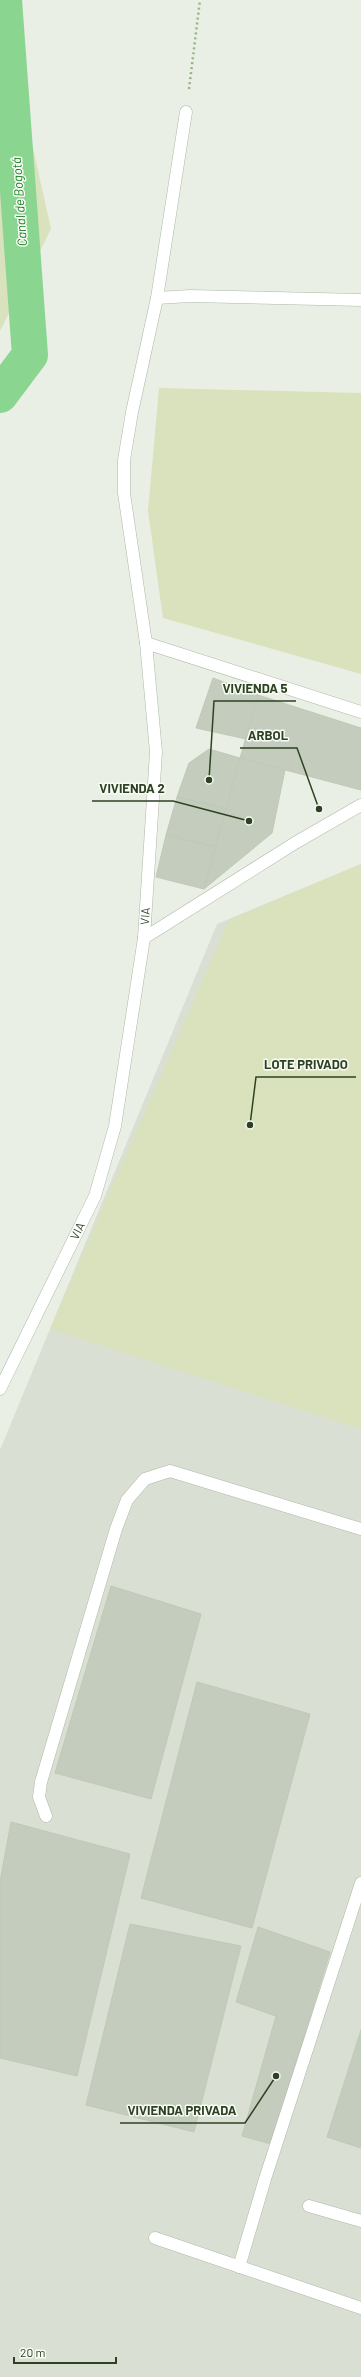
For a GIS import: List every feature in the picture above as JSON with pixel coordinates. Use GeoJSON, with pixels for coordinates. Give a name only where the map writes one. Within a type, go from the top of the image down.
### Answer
{"type":"FeatureCollection","features":[{"type":"Feature","properties":{"kind":"street","name":"VIA"},"geometry":{"type":"LineString","coordinates":[[0,1389],[95,1196],[106,1162],[115,1126],[144,938],[156,752],[146,643],[124,493],[124,460],[132,412],[157,298],[186,112]]}},
{"type":"Feature","properties":{"kind":"street"},"geometry":{"type":"LineString","coordinates":[[157,298],[190,296],[361,300]]}},
{"type":"Feature","properties":{"kind":"street"},"geometry":{"type":"LineString","coordinates":[[146,643],[361,712]]}},
{"type":"Feature","properties":{"kind":"street"},"geometry":{"type":"LineString","coordinates":[[144,938],[295,843],[361,805]]}},
{"type":"Feature","properties":{"kind":"street"},"geometry":{"type":"LineString","coordinates":[[46,1816],[39,1797],[41,1782],[116,1529],[127,1500],[145,1479],[170,1471],[361,1529]]}},
{"type":"Feature","properties":{"kind":"street"},"geometry":{"type":"LineString","coordinates":[[239,2267],[265,2179],[361,1883]]}},
{"type":"Feature","properties":{"kind":"street"},"geometry":{"type":"LineString","coordinates":[[309,2206],[361,2221]]}},
{"type":"Feature","properties":{"kind":"street"},"geometry":{"type":"LineString","coordinates":[[155,2238],[361,2308]]}},
{"type":"Feature","properties":{"kind":"path"},"geometry":{"type":"LineString","coordinates":[[186,112],[200,0]]}},
{"type":"Feature","properties":{"kind":"shaded area"},"geometry":{"type":"Polygon","coordinates":[[[361,864],[361,2377],[0,2377],[0,1450],[217,924],[361,864]]]}},
{"type":"Feature","properties":{"kind":"green space"},"geometry":{"type":"Polygon","coordinates":[[[0,0],[51,229],[0,331],[0,0]]]}},
{"type":"Feature","properties":{"kind":"green space"},"geometry":{"type":"Polygon","coordinates":[[[159,388],[361,393],[361,674],[163,618],[148,511],[159,388]]]}},
{"type":"Feature","properties":{"kind":"green space"},"geometry":{"type":"Polygon","coordinates":[[[361,864],[361,1429],[50,1329],[229,920],[361,864]]]}},
{"type":"Feature","properties":{"kind":"building"},"geometry":{"type":"Polygon","coordinates":[[[213,678],[258,695],[246,739],[196,728],[213,678]]]}},
{"type":"Feature","properties":{"kind":"building"},"geometry":{"type":"Polygon","coordinates":[[[258,695],[361,728],[361,790],[240,758],[258,695]]]}},
{"type":"Feature","properties":{"kind":"building"},"geometry":{"type":"Polygon","coordinates":[[[209,749],[240,758],[226,809],[177,797],[189,763],[209,749]]]}},
{"type":"Feature","properties":{"kind":"building"},"geometry":{"type":"Polygon","coordinates":[[[240,758],[285,770],[272,833],[204,889],[240,758]]]}},
{"type":"Feature","properties":{"kind":"building"},"geometry":{"type":"Polygon","coordinates":[[[177,797],[226,809],[215,847],[166,835],[177,797]]]}},
{"type":"Feature","properties":{"kind":"building"},"geometry":{"type":"Polygon","coordinates":[[[166,835],[215,847],[204,889],[156,877],[166,835]]]}},
{"type":"Feature","properties":{"kind":"building"},"geometry":{"type":"Polygon","coordinates":[[[111,1586],[201,1614],[151,1799],[55,1773],[111,1586]]]}},
{"type":"Feature","properties":{"kind":"building"},"geometry":{"type":"Polygon","coordinates":[[[197,1682],[310,1714],[252,1928],[141,1898],[197,1682]]]}},
{"type":"Feature","properties":{"kind":"building"},"geometry":{"type":"Polygon","coordinates":[[[11,1822],[130,1854],[77,2076],[0,2058],[0,1882],[11,1822]]]}},
{"type":"Feature","properties":{"kind":"building"},"geometry":{"type":"Polygon","coordinates":[[[130,1924],[241,1946],[194,2132],[86,2105],[130,1924]]]}},
{"type":"Feature","properties":{"kind":"building"},"geometry":{"type":"Polygon","coordinates":[[[258,1927],[330,1952],[271,2144],[242,2136],[276,2016],[236,2002],[258,1927]]]}},
{"type":"Feature","properties":{"kind":"building"},"geometry":{"type":"Polygon","coordinates":[[[361,2030],[361,2148],[327,2137],[361,2030]]]}},
{"type":"Feature","properties":{"kind":"waterway","name":"Canal de Bogotá"},"geometry":{"type":"LineString","coordinates":[[0,395],[30,355],[4,0]]}},
{"type":"Feature","properties":{"kind":"place","name":"VIVIENDA 5"},"geometry":{"type":"Point","coordinates":[209,780]}},
{"type":"Feature","properties":{"kind":"place","name":"ARBOL"},"geometry":{"type":"Point","coordinates":[319,809]}},
{"type":"Feature","properties":{"kind":"place","name":"VIVIENDA 2"},"geometry":{"type":"Point","coordinates":[249,821]}},
{"type":"Feature","properties":{"kind":"place","name":"LOTE PRIVADO"},"geometry":{"type":"Point","coordinates":[250,1125]}},
{"type":"Feature","properties":{"kind":"place","name":"VIVIENDA PRIVADA"},"geometry":{"type":"Point","coordinates":[276,2076]}}]}
